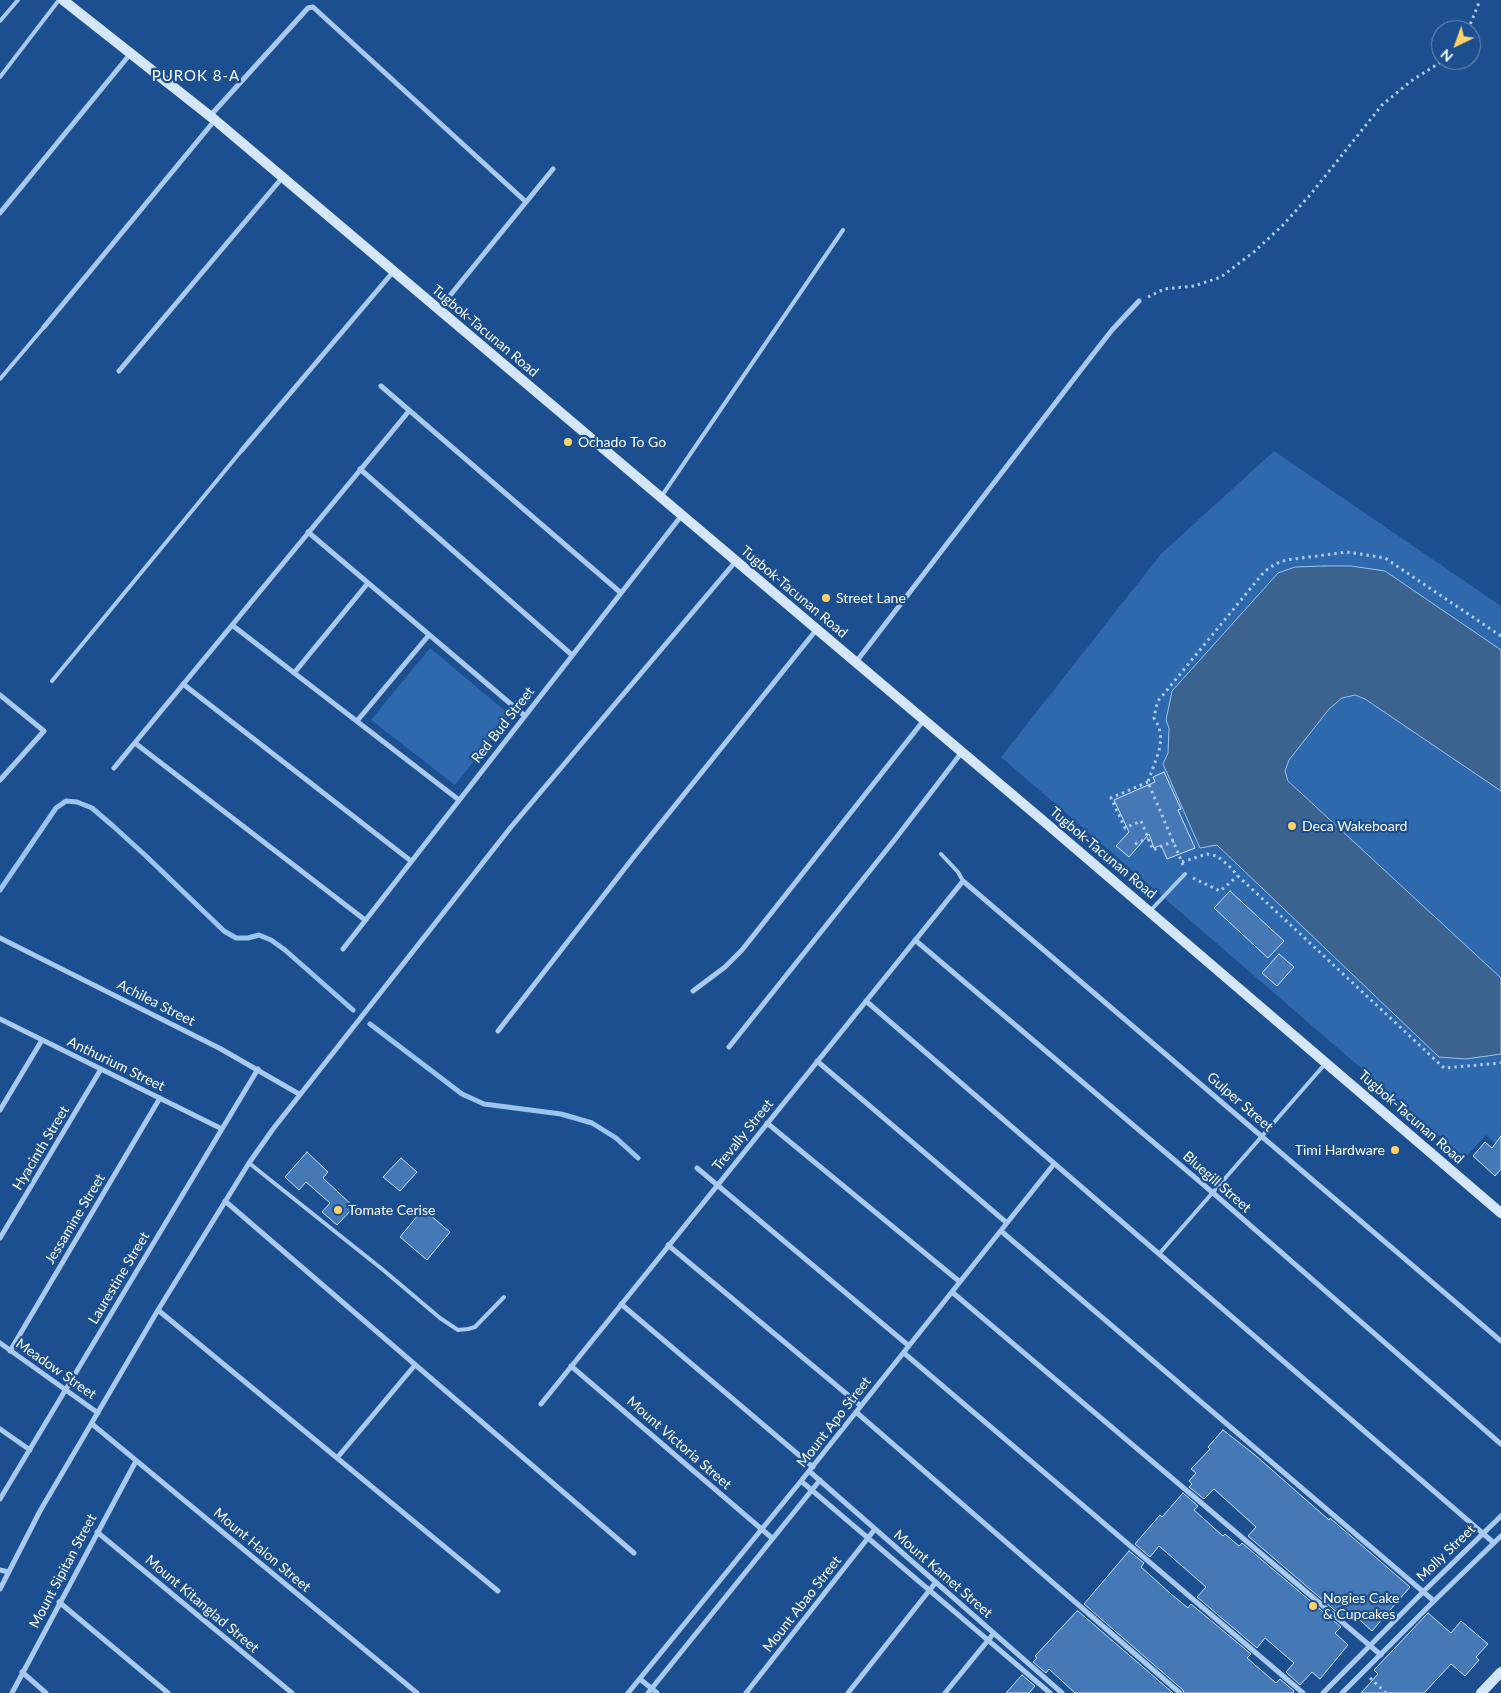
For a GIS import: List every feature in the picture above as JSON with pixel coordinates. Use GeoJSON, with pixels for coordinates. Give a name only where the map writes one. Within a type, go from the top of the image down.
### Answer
{"type":"FeatureCollection","features":[{"type":"Feature","properties":{"kind":"street","name":"Tugbok-Tacunan Road"},"geometry":{"type":"LineString","coordinates":[[63,0],[212,118],[924,719],[1501,1212]]}},
{"type":"Feature","properties":{"kind":"street"},"geometry":{"type":"LineString","coordinates":[[44,326],[212,118],[308,8],[312,7],[525,202]]}},
{"type":"Feature","properties":{"kind":"street"},"geometry":{"type":"LineString","coordinates":[[0,213],[131,53]]}},
{"type":"Feature","properties":{"kind":"street"},"geometry":{"type":"LineString","coordinates":[[439,310],[525,202],[554,169]]}},
{"type":"Feature","properties":{"kind":"street"},"geometry":{"type":"LineString","coordinates":[[119,371],[282,178]]}},
{"type":"Feature","properties":{"kind":"street"},"geometry":{"type":"LineString","coordinates":[[242,450],[393,272]]}},
{"type":"Feature","properties":{"kind":"street"},"geometry":{"type":"LineString","coordinates":[[856,662],[1065,389],[1112,330],[1139,301]]}},
{"type":"Feature","properties":{"kind":"street"},"geometry":{"type":"LineString","coordinates":[[381,386],[621,593]]}},
{"type":"Feature","properties":{"kind":"street"},"geometry":{"type":"LineString","coordinates":[[114,768],[409,411]]}},
{"type":"Feature","properties":{"kind":"street"},"geometry":{"type":"LineString","coordinates":[[360,469],[572,655]]}},
{"type":"Feature","properties":{"kind":"street","name":"Red Bud Street"},"geometry":{"type":"LineString","coordinates":[[343,948],[682,515]]}},
{"type":"Feature","properties":{"kind":"street"},"geometry":{"type":"LineString","coordinates":[[308,532],[525,716]]}},
{"type":"Feature","properties":{"kind":"street"},"geometry":{"type":"LineString","coordinates":[[0,1589],[40,1511],[158,1310],[249,1163],[299,1094],[511,827],[736,561]]}},
{"type":"Feature","properties":{"kind":"street"},"geometry":{"type":"LineString","coordinates":[[294,673],[368,583]]}},
{"type":"Feature","properties":{"kind":"street"},"geometry":{"type":"LineString","coordinates":[[232,625],[459,800]]}},
{"type":"Feature","properties":{"kind":"street"},"geometry":{"type":"LineString","coordinates":[[498,1031],[636,854],[817,629]]}},
{"type":"Feature","properties":{"kind":"street"},"geometry":{"type":"LineString","coordinates":[[357,721],[429,635]]}},
{"type":"Feature","properties":{"kind":"street"},"geometry":{"type":"LineString","coordinates":[[183,684],[411,861]]}},
{"type":"Feature","properties":{"kind":"street"},"geometry":{"type":"LineString","coordinates":[[0,695],[44,731],[0,780]]}},
{"type":"Feature","properties":{"kind":"street"},"geometry":{"type":"LineString","coordinates":[[693,991],[725,967],[742,950],[766,917],[924,719]]}},
{"type":"Feature","properties":{"kind":"street"},"geometry":{"type":"LineString","coordinates":[[135,743],[364,920]]}},
{"type":"Feature","properties":{"kind":"street"},"geometry":{"type":"LineString","coordinates":[[729,1046],[896,838],[962,752]]}},
{"type":"Feature","properties":{"kind":"street","name":"Trevally Street"},"geometry":{"type":"LineString","coordinates":[[540,1404],[963,881]]}},
{"type":"Feature","properties":{"kind":"street","name":"Gulper Street"},"geometry":{"type":"LineString","coordinates":[[963,881],[1501,1341]]}},
{"type":"Feature","properties":{"kind":"street","name":"Achilea Street"},"geometry":{"type":"LineString","coordinates":[[0,938],[221,1048],[299,1094]]}},
{"type":"Feature","properties":{"kind":"street","name":"Bluegill Street"},"geometry":{"type":"LineString","coordinates":[[915,940],[1212,1192],[1501,1444]]}},
{"type":"Feature","properties":{"kind":"street"},"geometry":{"type":"LineString","coordinates":[[866,1001],[1494,1543]]}},
{"type":"Feature","properties":{"kind":"street","name":"Anthurium Street"},"geometry":{"type":"LineString","coordinates":[[0,1019],[222,1129]]}},
{"type":"Feature","properties":{"kind":"street"},"geometry":{"type":"LineString","coordinates":[[0,1110],[42,1040]]}},
{"type":"Feature","properties":{"kind":"street"},"geometry":{"type":"LineString","coordinates":[[817,1061],[1007,1223]]}},
{"type":"Feature","properties":{"kind":"street","name":"Hyacinth Street"},"geometry":{"type":"LineString","coordinates":[[0,1238],[101,1069]]}},
{"type":"Feature","properties":{"kind":"street","name":"Laurestine Street"},"geometry":{"type":"LineString","coordinates":[[0,1499],[258,1069]]}},
{"type":"Feature","properties":{"kind":"street","name":"Jessamine Street"},"geometry":{"type":"LineString","coordinates":[[10,1351],[160,1098]]}},
{"type":"Feature","properties":{"kind":"street"},"geometry":{"type":"LineString","coordinates":[[768,1123],[960,1282]]}},
{"type":"Feature","properties":{"kind":"street","name":"Mount Apo Street"},"geometry":{"type":"LineString","coordinates":[[628,1693],[802,1481],[1054,1164]]}},
{"type":"Feature","properties":{"kind":"street"},"geometry":{"type":"LineString","coordinates":[[698,1168],[909,1346]]}},
{"type":"Feature","properties":{"kind":"street"},"geometry":{"type":"LineString","coordinates":[[225,1201],[634,1553]]}},
{"type":"Feature","properties":{"kind":"street"},"geometry":{"type":"LineString","coordinates":[[1001,1231],[1434,1601]]}},
{"type":"Feature","properties":{"kind":"street"},"geometry":{"type":"LineString","coordinates":[[668,1245],[861,1406]]}},
{"type":"Feature","properties":{"kind":"street"},"geometry":{"type":"LineString","coordinates":[[952,1292],[1369,1647],[1381,1655]]}},
{"type":"Feature","properties":{"kind":"street","name":"Mount Kamet Street"},"geometry":{"type":"LineString","coordinates":[[621,1304],[811,1469],[820,1480],[1062,1693]]}},
{"type":"Feature","properties":{"kind":"street"},"geometry":{"type":"LineString","coordinates":[[158,1310],[498,1591]]}},
{"type":"Feature","properties":{"kind":"street","name":"Meadow Street"},"geometry":{"type":"LineString","coordinates":[[0,1343],[98,1413]]}},
{"type":"Feature","properties":{"kind":"street"},"geometry":{"type":"LineString","coordinates":[[904,1353],[1303,1693]]}},
{"type":"Feature","properties":{"kind":"street"},"geometry":{"type":"LineString","coordinates":[[337,1458],[415,1365]]}},
{"type":"Feature","properties":{"kind":"street","name":"Mount Victoria Street"},"geometry":{"type":"LineString","coordinates":[[571,1366],[772,1538]]}},
{"type":"Feature","properties":{"kind":"street"},"geometry":{"type":"LineString","coordinates":[[856,1412],[1180,1693]]}},
{"type":"Feature","properties":{"kind":"street","name":"Mount Halon Street"},"geometry":{"type":"LineString","coordinates":[[92,1424],[417,1693]]}},
{"type":"Feature","properties":{"kind":"street"},"geometry":{"type":"LineString","coordinates":[[0,1429],[30,1450]]}},
{"type":"Feature","properties":{"kind":"street","name":"Mount Sipitan Street"},"geometry":{"type":"LineString","coordinates":[[12,1693],[136,1461]]}},
{"type":"Feature","properties":{"kind":"street","name":"Mount Apo Street"},"geometry":{"type":"LineString","coordinates":[[649,1691],[820,1480]]}},
{"type":"Feature","properties":{"kind":"street","name":"Mount Kamet Street"},"geometry":{"type":"LineString","coordinates":[[802,1481],[1052,1693]]}},
{"type":"Feature","properties":{"kind":"street","name":"Molly Street"},"geometry":{"type":"LineString","coordinates":[[1323,1693],[1501,1516]]}},
{"type":"Feature","properties":{"kind":"street","name":"Mount Abao Street"},"geometry":{"type":"LineString","coordinates":[[746,1693],[875,1529]]}},
{"type":"Feature","properties":{"kind":"street","name":"Mount Kitanglad Street"},"geometry":{"type":"LineString","coordinates":[[97,1532],[292,1693]]}},
{"type":"Feature","properties":{"kind":"street","name":"Molly Street"},"geometry":{"type":"LineString","coordinates":[[1342,1693],[1501,1536]]}},
{"type":"Feature","properties":{"kind":"street"},"geometry":{"type":"LineString","coordinates":[[0,1570],[8,1572]]}},
{"type":"Feature","properties":{"kind":"street"},"geometry":{"type":"LineString","coordinates":[[848,1693],[936,1582]]}},
{"type":"Feature","properties":{"kind":"street"},"geometry":{"type":"LineString","coordinates":[[59,1602],[168,1693]]}},
{"type":"Feature","properties":{"kind":"street"},"geometry":{"type":"LineString","coordinates":[[945,1693],[994,1633]]}},
{"type":"Feature","properties":{"kind":"street"},"geometry":{"type":"LineString","coordinates":[[22,1672],[46,1693]]}},
{"type":"Feature","properties":{"kind":"street"},"geometry":{"type":"LineString","coordinates":[[1480,1693],[1501,1672]]}},
{"type":"Feature","properties":{"kind":"street"},"geometry":{"type":"LineString","coordinates":[[640,1679],[649,1691],[657,1693]]}},
{"type":"Feature","properties":{"kind":"street"},"geometry":{"type":"LineString","coordinates":[[1052,1684],[1052,1693]]}},
{"type":"Feature","properties":{"kind":"lane"},"geometry":{"type":"LineString","coordinates":[[0,21],[18,0]]}},
{"type":"Feature","properties":{"kind":"lane"},"geometry":{"type":"LineString","coordinates":[[0,77],[59,0]]}},
{"type":"Feature","properties":{"kind":"lane"},"geometry":{"type":"LineString","coordinates":[[661,497],[844,230]]}},
{"type":"Feature","properties":{"kind":"lane"},"geometry":{"type":"LineString","coordinates":[[0,379],[44,326]]}},
{"type":"Feature","properties":{"kind":"lane"},"geometry":{"type":"LineString","coordinates":[[52,681],[242,450]]}},
{"type":"Feature","properties":{"kind":"lane"},"geometry":{"type":"LineString","coordinates":[[941,854],[958,872],[963,881]]}},
{"type":"Feature","properties":{"kind":"lane"},"geometry":{"type":"LineString","coordinates":[[1150,911],[1185,874]]}},
{"type":"Feature","properties":{"kind":"lane"},"geometry":{"type":"LineString","coordinates":[[1159,1254],[1326,1062]]}},
{"type":"Feature","properties":{"kind":"lane"},"geometry":{"type":"LineString","coordinates":[[249,1163],[382,1269],[440,1318],[458,1330],[468,1330],[475,1327],[504,1298]]}},
{"type":"Feature","properties":{"kind":"path"},"geometry":{"type":"LineString","coordinates":[[1472,20],[1480,0]]}},
{"type":"Feature","properties":{"kind":"path"},"geometry":{"type":"LineString","coordinates":[[1139,301],[1164,289],[1194,286],[1221,277],[1255,251],[1283,225],[1310,195],[1382,106],[1411,81],[1431,68]]}},
{"type":"Feature","properties":{"kind":"path"},"geometry":{"type":"LineString","coordinates":[[1501,636],[1385,558],[1347,552],[1286,560],[1275,564],[1264,572],[1158,701],[1154,718],[1159,727],[1161,739],[1159,751],[1148,782],[1182,862],[1207,854],[1217,856],[1444,1068],[1501,1063]]}},
{"type":"Feature","properties":{"kind":"path"},"geometry":{"type":"LineString","coordinates":[[1148,782],[1111,798],[1125,828],[1140,821],[1154,850],[1174,842]]}},
{"type":"Feature","properties":{"kind":"path"},"geometry":{"type":"LineString","coordinates":[[1135,844],[1148,838]]}},
{"type":"Feature","properties":{"kind":"path"},"geometry":{"type":"LineString","coordinates":[[1185,874],[1220,891],[1238,876]]}},
{"type":"Feature","properties":{"kind":"path"},"geometry":{"type":"LineString","coordinates":[[1364,1672],[1386,1693]]}},
{"type":"Feature","properties":{"kind":"shaded area","name":"Deca Wakeboard"},"geometry":{"type":"Polygon","coordinates":[[[1274,451],[1501,606],[1501,1149],[1486,1135],[1465,1158],[1001,757],[1161,554],[1274,451]]]}},
{"type":"Feature","properties":{"kind":"shaded area"},"geometry":{"type":"Polygon","coordinates":[[[1351,566],[1385,571],[1501,650],[1501,791],[1365,699],[1355,695],[1342,698],[1329,709],[1289,760],[1285,771],[1288,781],[1501,978],[1501,1054],[1466,1059],[1439,1057],[1217,845],[1200,848],[1163,764],[1168,753],[1169,728],[1166,720],[1172,691],[1278,573],[1295,567],[1351,566]]]}},
{"type":"Feature","properties":{"kind":"shaded area"},"geometry":{"type":"Polygon","coordinates":[[[430,648],[510,715],[455,785],[371,720],[430,648]]]}},
{"type":"Feature","properties":{"kind":"building"},"geometry":{"type":"Polygon","coordinates":[[[1164,772],[1181,809],[1178,810],[1195,848],[1167,859],[1161,845],[1154,848],[1149,834],[1129,857],[1116,846],[1129,832],[1114,800],[1155,782],[1153,777],[1164,772]]]}},
{"type":"Feature","properties":{"kind":"building"},"geometry":{"type":"Polygon","coordinates":[[[1230,891],[1284,941],[1268,958],[1214,908],[1230,891]]]}},
{"type":"Feature","properties":{"kind":"building"},"geometry":{"type":"Polygon","coordinates":[[[1279,954],[1294,967],[1277,986],[1262,973],[1279,954]]]}},
{"type":"Feature","properties":{"kind":"building"},"geometry":{"type":"Polygon","coordinates":[[[1501,1136],[1501,1169],[1495,1176],[1473,1156],[1485,1142],[1492,1148],[1501,1136]]]}},
{"type":"Feature","properties":{"kind":"building"},"geometry":{"type":"Polygon","coordinates":[[[307,1152],[328,1172],[323,1178],[354,1207],[337,1225],[322,1212],[330,1203],[306,1182],[299,1190],[285,1177],[307,1152]]]}},
{"type":"Feature","properties":{"kind":"building"},"geometry":{"type":"Polygon","coordinates":[[[401,1158],[417,1172],[400,1191],[383,1177],[401,1158]]]}},
{"type":"Feature","properties":{"kind":"building"},"geometry":{"type":"Polygon","coordinates":[[[423,1209],[450,1232],[427,1260],[400,1237],[423,1209]]]}},
{"type":"Feature","properties":{"kind":"building"},"geometry":{"type":"Polygon","coordinates":[[[1223,1430],[1410,1587],[1372,1631],[1352,1613],[1346,1620],[1248,1536],[1256,1527],[1214,1489],[1204,1499],[1189,1487],[1192,1484],[1189,1481],[1196,1473],[1191,1469],[1210,1449],[1208,1447],[1223,1430]]]}},
{"type":"Feature","properties":{"kind":"building"},"geometry":{"type":"Polygon","coordinates":[[[1183,1493],[1198,1506],[1194,1510],[1223,1536],[1225,1534],[1239,1546],[1242,1543],[1341,1627],[1335,1633],[1348,1645],[1320,1679],[1312,1672],[1300,1685],[1286,1672],[1294,1663],[1265,1638],[1257,1648],[1197,1597],[1206,1587],[1159,1546],[1150,1557],[1135,1544],[1160,1515],[1162,1517],[1183,1493]]]}},
{"type":"Feature","properties":{"kind":"building"},"geometry":{"type":"Polygon","coordinates":[[[1129,1551],[1144,1563],[1141,1567],[1171,1594],[1188,1608],[1191,1604],[1251,1654],[1247,1658],[1276,1683],[1280,1679],[1294,1691],[1293,1693],[1184,1693],[1183,1690],[1084,1604],[1129,1551]]]}},
{"type":"Feature","properties":{"kind":"building"},"geometry":{"type":"Polygon","coordinates":[[[1077,1611],[1173,1693],[1075,1693],[1049,1669],[1046,1673],[1033,1662],[1037,1658],[1035,1656],[1077,1611]]]}},
{"type":"Feature","properties":{"kind":"building"},"geometry":{"type":"Polygon","coordinates":[[[1428,1613],[1451,1633],[1461,1621],[1488,1644],[1476,1657],[1479,1660],[1465,1676],[1451,1664],[1424,1693],[1361,1693],[1378,1674],[1374,1670],[1428,1613]]]}},
{"type":"Feature","properties":{"kind":"building"},"geometry":{"type":"Polygon","coordinates":[[[1022,1675],[1035,1686],[1029,1693],[1006,1693],[1022,1675]]]}},
{"type":"Feature","properties":{"kind":"waterway"},"geometry":{"type":"LineString","coordinates":[[0,890],[56,808],[66,801],[77,802],[92,808],[113,826],[224,931],[236,938],[248,938],[259,935],[271,940],[353,1010]]}},
{"type":"Feature","properties":{"kind":"waterway"},"geometry":{"type":"LineString","coordinates":[[370,1024],[462,1094],[484,1104],[561,1114],[592,1123],[616,1138],[638,1158]]}},
{"type":"Feature","properties":{"kind":"place","name":"Ochado To Go"},"geometry":{"type":"Point","coordinates":[568,442]}},
{"type":"Feature","properties":{"kind":"place","name":"Street Lane"},"geometry":{"type":"Point","coordinates":[826,598]}},
{"type":"Feature","properties":{"kind":"place","name":"Deca Wakeboard"},"geometry":{"type":"Point","coordinates":[1292,826]}},
{"type":"Feature","properties":{"kind":"place","name":"Timi Hardware"},"geometry":{"type":"Point","coordinates":[1395,1150]}},
{"type":"Feature","properties":{"kind":"place","name":"Tomate Cerise"},"geometry":{"type":"Point","coordinates":[338,1210]}},
{"type":"Feature","properties":{"kind":"place","name":"Nogies Cake & Cupcakes"},"geometry":{"type":"Point","coordinates":[1313,1606]}},
{"type":"Feature","properties":{"kind":"district","name":"PUROK 8-A"},"geometry":{"type":"Point","coordinates":[196,76]}}]}
